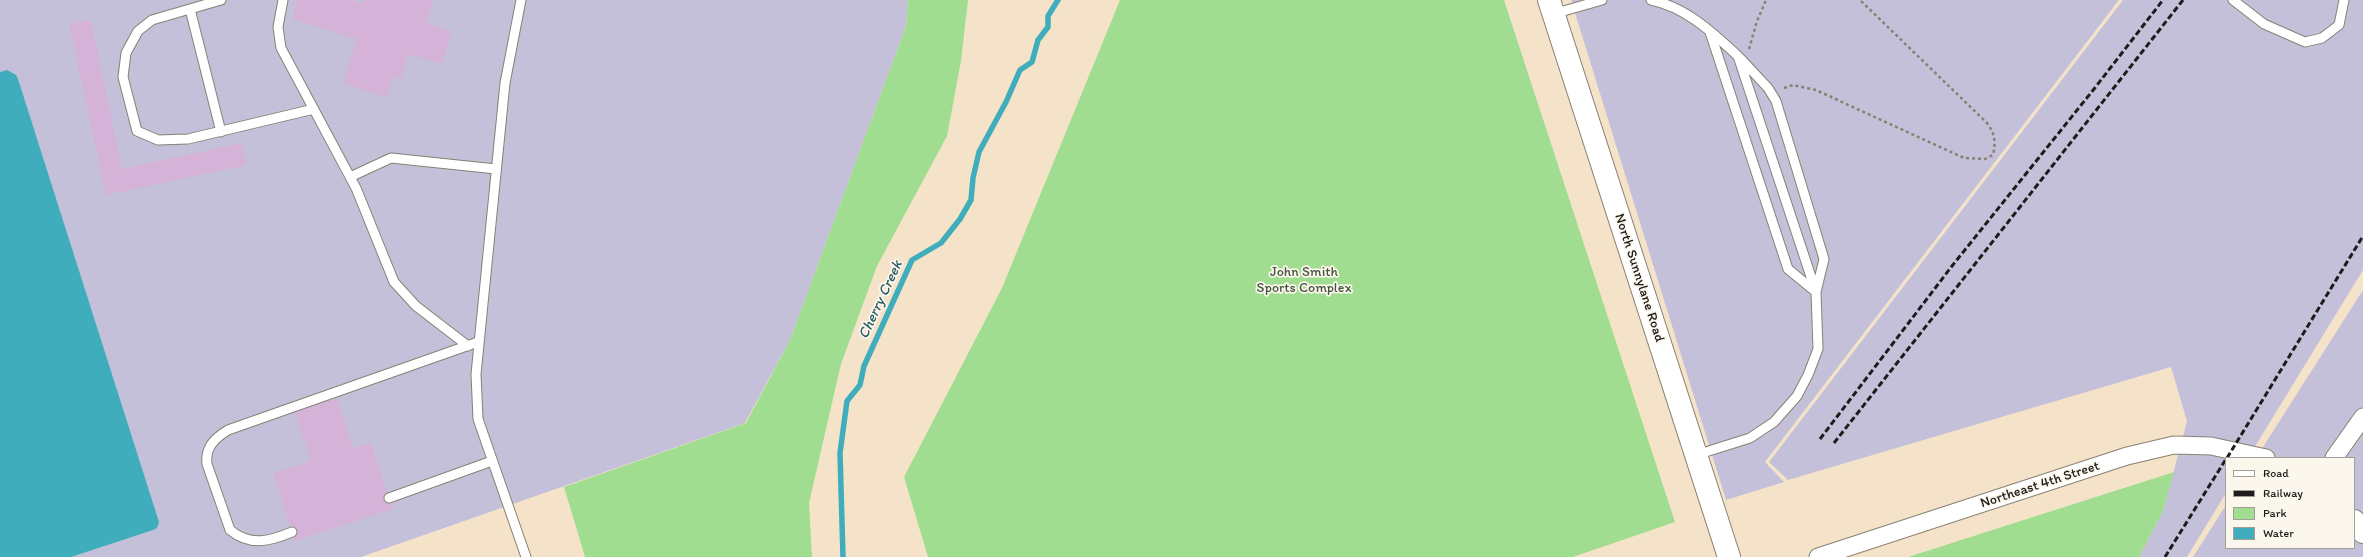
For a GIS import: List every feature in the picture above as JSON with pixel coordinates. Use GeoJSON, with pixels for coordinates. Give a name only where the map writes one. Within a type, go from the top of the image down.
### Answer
{"type":"FeatureCollection","features":[{"type":"Feature","properties":{"kind":"street","name":"North Sunnylane Road"},"geometry":{"type":"LineString","coordinates":[[1551,7],[1729,557]]}},
{"type":"Feature","properties":{"kind":"street"},"geometry":{"type":"LineString","coordinates":[[2335,457],[2363,417]]}},
{"type":"Feature","properties":{"kind":"street","name":"Northeast 4th Street"},"geometry":{"type":"LineString","coordinates":[[1818,557],[2127,456],[2174,445],[2211,446],[2261,457]]}},
{"type":"Feature","properties":{"kind":"street"},"geometry":{"type":"LineString","coordinates":[[2355,522],[2363,532]]}},
{"type":"Feature","properties":{"kind":"lane"},"geometry":{"type":"LineString","coordinates":[[221,0],[152,20],[138,31],[126,53],[123,77],[137,131],[158,140],[188,139],[314,109]]}},
{"type":"Feature","properties":{"kind":"lane"},"geometry":{"type":"LineString","coordinates":[[283,0],[278,27],[281,48],[350,177],[394,282],[416,306],[468,346]]}},
{"type":"Feature","properties":{"kind":"lane"},"geometry":{"type":"LineString","coordinates":[[521,0],[505,83],[476,374],[478,414],[492,461],[526,557]]}},
{"type":"Feature","properties":{"kind":"lane"},"geometry":{"type":"LineString","coordinates":[[1551,7],[1602,0]]}},
{"type":"Feature","properties":{"kind":"lane"},"geometry":{"type":"LineString","coordinates":[[1651,0],[1681,11],[1710,30],[1745,63],[1771,92],[1776,101],[1824,259],[1816,292],[1818,349],[1808,375],[1797,396],[1774,422],[1750,438],[1696,456]]}},
{"type":"Feature","properties":{"kind":"lane"},"geometry":{"type":"LineString","coordinates":[[2233,0],[2264,24],[2305,42],[2322,38],[2339,25],[2344,0]]}},
{"type":"Feature","properties":{"kind":"lane"},"geometry":{"type":"LineString","coordinates":[[190,9],[221,132]]}},
{"type":"Feature","properties":{"kind":"lane"},"geometry":{"type":"LineString","coordinates":[[1710,30],[1788,269],[1816,292]]}},
{"type":"Feature","properties":{"kind":"lane"},"geometry":{"type":"LineString","coordinates":[[1738,56],[1816,292]]}},
{"type":"Feature","properties":{"kind":"lane"},"geometry":{"type":"LineString","coordinates":[[350,177],[391,158],[496,169]]}},
{"type":"Feature","properties":{"kind":"lane"},"geometry":{"type":"LineString","coordinates":[[292,532],[267,542],[255,542],[237,536],[230,530],[207,464],[206,455],[215,438],[228,430],[478,342]]}},
{"type":"Feature","properties":{"kind":"lane"},"geometry":{"type":"LineString","coordinates":[[389,498],[492,461]]}},
{"type":"Feature","properties":{"kind":"path"},"geometry":{"type":"LineString","coordinates":[[1745,63],[1757,21],[1766,0]]}},
{"type":"Feature","properties":{"kind":"path"},"geometry":{"type":"LineString","coordinates":[[1771,92],[1793,85],[1816,90],[1964,158],[1985,159],[1993,155],[1996,144],[1994,133],[1987,123],[1860,0]]}},
{"type":"Feature","properties":{"kind":"shaded area"},"geometry":{"type":"Polygon","coordinates":[[[0,0],[908,0],[906,26],[790,340],[745,423],[361,557],[0,557],[0,0]]]}},
{"type":"Feature","properties":{"kind":"shaded area"},"geometry":{"type":"Polygon","coordinates":[[[1571,0],[2119,0],[1765,462],[1784,482],[1726,500],[1571,0]]]}},
{"type":"Feature","properties":{"kind":"shaded area"},"geometry":{"type":"Polygon","coordinates":[[[2123,0],[2363,0],[2363,270],[2249,457],[2225,457],[2225,495],[2187,557],[2139,557],[2163,511],[2187,421],[2171,367],[1788,480],[1769,462],[2123,0]]]}},
{"type":"Feature","properties":{"kind":"shaded area"},"geometry":{"type":"Polygon","coordinates":[[[2363,290],[2363,557],[2193,557],[2225,507],[2225,549],[2355,549],[2355,457],[2257,457],[2363,290]]]}},
{"type":"Feature","properties":{"kind":"green space"},"geometry":{"type":"Polygon","coordinates":[[[908,0],[968,0],[961,61],[947,136],[877,266],[841,364],[809,503],[812,557],[585,557],[564,487],[746,423],[790,340],[906,26],[908,0]]]}},
{"type":"Feature","properties":{"kind":"green space","name":"John Smith Sports Complex"},"geometry":{"type":"Polygon","coordinates":[[[1120,0],[1504,0],[1675,522],[1573,557],[928,557],[904,477],[1002,288],[1120,0]]]}},
{"type":"Feature","properties":{"kind":"green space"},"geometry":{"type":"Polygon","coordinates":[[[2174,472],[2163,511],[2139,557],[1908,557],[2174,472]]]}},
{"type":"Feature","properties":{"kind":"water"},"geometry":{"type":"Polygon","coordinates":[[[7,70],[16,75],[18,79],[159,522],[157,528],[153,530],[71,557],[0,557],[0,72],[7,70]]]}},
{"type":"Feature","properties":{"kind":"building"},"geometry":{"type":"Polygon","coordinates":[[[297,0],[351,0],[363,4],[364,0],[433,0],[426,23],[452,31],[442,64],[408,54],[401,78],[393,76],[387,97],[343,83],[357,39],[292,19],[297,0]]]}},
{"type":"Feature","properties":{"kind":"building"},"geometry":{"type":"Polygon","coordinates":[[[91,20],[122,169],[242,143],[247,165],[106,195],[69,24],[91,20]]]}},
{"type":"Feature","properties":{"kind":"building"},"geometry":{"type":"Polygon","coordinates":[[[337,398],[353,448],[371,442],[387,492],[384,494],[383,500],[385,503],[391,504],[393,509],[295,541],[294,538],[298,530],[290,526],[273,473],[311,461],[295,413],[337,398]]]}},
{"type":"Feature","properties":{"kind":"waterway","name":"Cherry Creek"},"geometry":{"type":"LineString","coordinates":[[843,557],[840,453],[847,401],[860,385],[864,366],[912,260],[941,243],[960,219],[971,200],[973,178],[979,152],[1006,102],[1020,70],[1032,62],[1038,40],[1048,27],[1048,16],[1058,0]]}},
{"type":"Feature","properties":{"kind":"railway"},"geometry":{"type":"LineString","coordinates":[[1820,439],[1952,266],[2094,89],[2163,0]]}},
{"type":"Feature","properties":{"kind":"railway"},"geometry":{"type":"LineString","coordinates":[[1834,443],[2183,0]]}},
{"type":"Feature","properties":{"kind":"railway"},"geometry":{"type":"LineString","coordinates":[[2228,457],[2363,236]]}},
{"type":"Feature","properties":{"kind":"railway"},"geometry":{"type":"LineString","coordinates":[[2165,557],[2225,461]]}}]}
